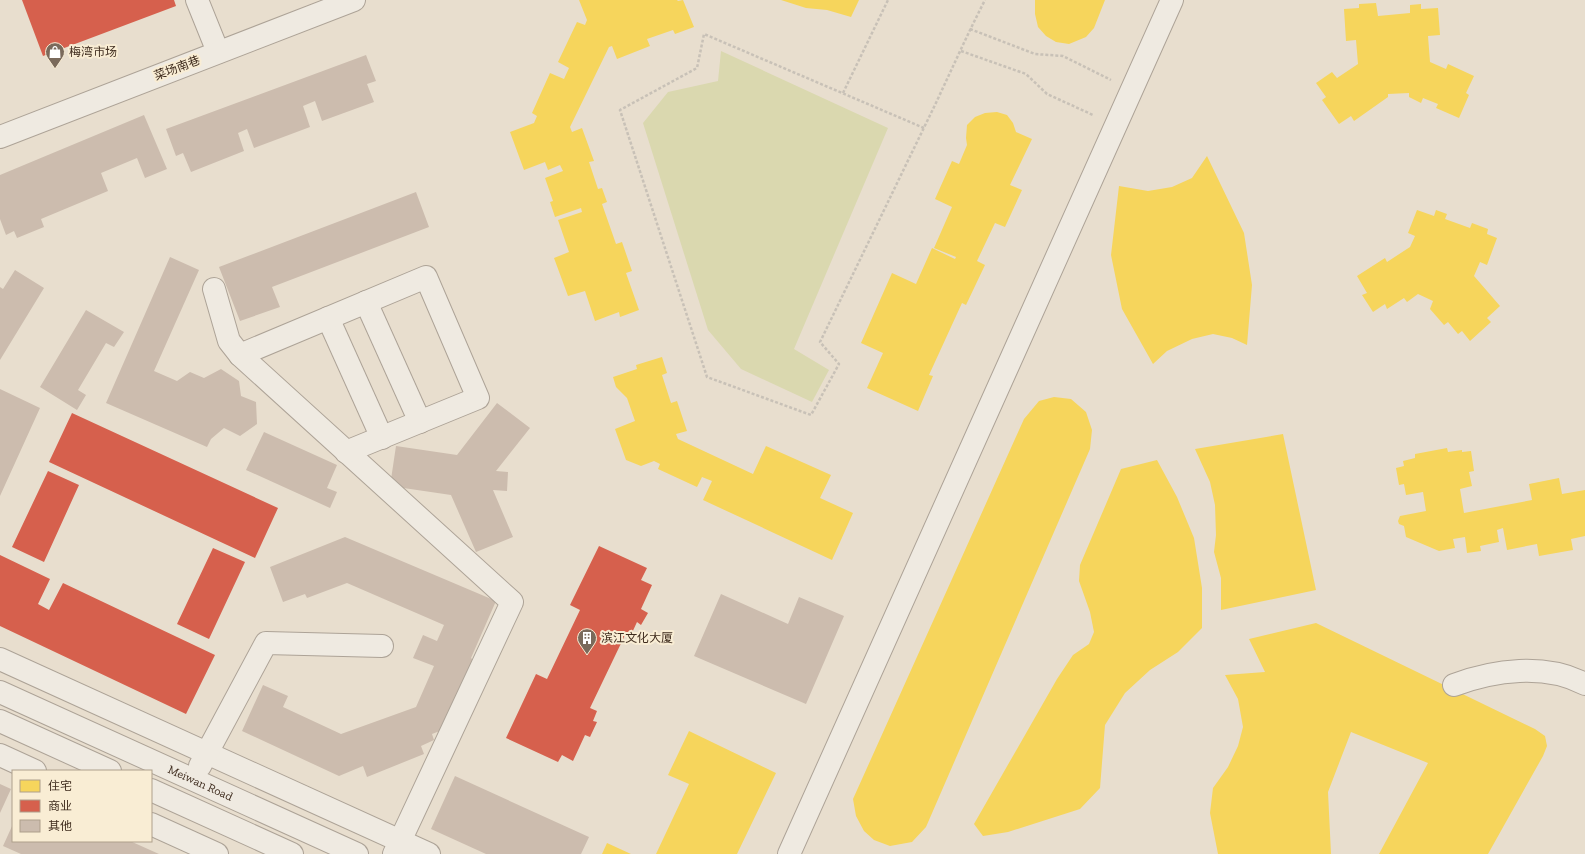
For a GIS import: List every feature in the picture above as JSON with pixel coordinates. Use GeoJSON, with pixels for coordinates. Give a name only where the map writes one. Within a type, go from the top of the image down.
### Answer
{"type":"FeatureCollection","features":[{"type":"Feature","properties":{"kind":"street"},"geometry":{"type":"LineString","coordinates":[[197,0],[218,52]]}},
{"type":"Feature","properties":{"kind":"street","name":"菜场南巷"},"geometry":{"type":"LineString","coordinates":[[0,137],[218,52],[315,7],[354,0]]}},
{"type":"Feature","properties":{"kind":"street"},"geometry":{"type":"LineString","coordinates":[[789,854],[1172,0]]}},
{"type":"Feature","properties":{"kind":"street"},"geometry":{"type":"LineString","coordinates":[[240,355],[426,277],[478,398],[346,452]]}},
{"type":"Feature","properties":{"kind":"street"},"geometry":{"type":"LineString","coordinates":[[214,289],[229,341],[240,355],[512,602],[397,847]]}},
{"type":"Feature","properties":{"kind":"street"},"geometry":{"type":"LineString","coordinates":[[366,302],[420,422]]}},
{"type":"Feature","properties":{"kind":"street"},"geometry":{"type":"LineString","coordinates":[[328,318],[382,438]]}},
{"type":"Feature","properties":{"kind":"street"},"geometry":{"type":"LineString","coordinates":[[192,780],[266,642],[382,646]]}},
{"type":"Feature","properties":{"kind":"street"},"geometry":{"type":"LineString","coordinates":[[0,659],[207,753],[397,847],[429,854]]}},
{"type":"Feature","properties":{"kind":"street"},"geometry":{"type":"LineString","coordinates":[[1454,685],[1474,678],[1512,672],[1548,671],[1573,677],[1585,684]]}},
{"type":"Feature","properties":{"kind":"street","name":"Meiwan Road"},"geometry":{"type":"LineString","coordinates":[[0,692],[357,854]]}},
{"type":"Feature","properties":{"kind":"street"},"geometry":{"type":"LineString","coordinates":[[0,721],[108,770]]}},
{"type":"Feature","properties":{"kind":"street"},"geometry":{"type":"LineString","coordinates":[[0,755],[33,770]]}},
{"type":"Feature","properties":{"kind":"street"},"geometry":{"type":"LineString","coordinates":[[152,790],[292,854]]}},
{"type":"Feature","properties":{"kind":"street"},"geometry":{"type":"LineString","coordinates":[[152,824],[217,854]]}},
{"type":"Feature","properties":{"kind":"path"},"geometry":{"type":"LineString","coordinates":[[843,93],[888,0]]}},
{"type":"Feature","properties":{"kind":"path"},"geometry":{"type":"LineString","coordinates":[[924,128],[704,34],[697,68],[620,110],[707,377],[811,415],[839,364],[820,342],[924,128],[961,51],[970,29],[985,0]]}},
{"type":"Feature","properties":{"kind":"path"},"geometry":{"type":"LineString","coordinates":[[970,29],[1035,54],[1063,56],[1131,90]]}},
{"type":"Feature","properties":{"kind":"path"},"geometry":{"type":"LineString","coordinates":[[961,51],[1026,74],[1047,94],[1116,125]]}},
{"type":"Feature","properties":{"kind":"shaded area"},"geometry":{"type":"Polygon","coordinates":[[[721,51],[888,128],[794,349],[829,370],[812,402],[741,369],[708,330],[643,123],[668,92],[718,81],[721,51]]]}},
{"type":"Feature","properties":{"kind":"building: 住宅"},"geometry":{"type":"Polygon","coordinates":[[[579,0],[683,0],[694,27],[675,34],[673,30],[647,39],[650,46],[617,59],[612,46],[609,47],[570,127],[572,132],[582,128],[594,161],[589,162],[598,189],[602,188],[607,202],[602,204],[616,244],[622,242],[632,271],[626,273],[639,310],[620,317],[619,312],[595,321],[585,291],[568,296],[554,258],[569,252],[558,220],[582,212],[581,208],[555,217],[550,202],[553,201],[545,178],[563,171],[560,165],[548,170],[545,162],[524,170],[510,132],[534,123],[537,116],[532,113],[550,73],[564,79],[569,68],[558,62],[577,22],[585,25],[587,20],[579,0]]]}},
{"type":"Feature","properties":{"kind":"building: 住宅"},"geometry":{"type":"Polygon","coordinates":[[[781,0],[859,0],[851,17],[827,10],[806,8],[781,0]]]}},
{"type":"Feature","properties":{"kind":"building: 住宅"},"geometry":{"type":"Polygon","coordinates":[[[1035,0],[1105,0],[1094,28],[1086,37],[1069,44],[1056,42],[1046,36],[1038,27],[1035,14],[1035,0]]]}},
{"type":"Feature","properties":{"kind":"building: 住宅"},"geometry":{"type":"Polygon","coordinates":[[[1376,3],[1378,16],[1410,13],[1410,5],[1421,4],[1421,9],[1438,8],[1440,35],[1428,36],[1430,62],[1446,69],[1448,64],[1474,76],[1466,93],[1469,95],[1459,118],[1436,108],[1438,104],[1423,98],[1421,103],[1409,97],[1409,93],[1388,94],[1388,97],[1354,121],[1351,116],[1339,124],[1322,100],[1326,97],[1316,83],[1332,72],[1337,78],[1358,64],[1356,40],[1346,41],[1344,9],[1359,8],[1359,4],[1376,3]]]}},
{"type":"Feature","properties":{"kind":"building: 住宅"},"geometry":{"type":"Polygon","coordinates":[[[997,112],[1007,115],[1013,123],[1016,132],[1032,139],[1010,185],[1022,190],[1005,227],[995,223],[977,261],[985,265],[966,305],[962,303],[929,375],[933,376],[918,411],[867,388],[883,353],[861,343],[892,273],[916,284],[932,248],[955,259],[956,257],[934,248],[952,207],[935,199],[952,161],[959,164],[967,145],[967,125],[975,117],[985,113],[997,112]]]}},
{"type":"Feature","properties":{"kind":"building: 住宅"},"geometry":{"type":"Polygon","coordinates":[[[1207,156],[1244,233],[1252,285],[1247,345],[1232,338],[1213,334],[1192,339],[1167,351],[1153,364],[1122,309],[1111,255],[1119,186],[1148,191],[1172,187],[1192,178],[1207,156]]]}},
{"type":"Feature","properties":{"kind":"building: 住宅"},"geometry":{"type":"Polygon","coordinates":[[[1417,210],[1434,216],[1436,210],[1447,214],[1445,219],[1470,228],[1472,223],[1488,229],[1487,234],[1497,238],[1487,265],[1480,262],[1474,276],[1500,306],[1487,318],[1491,322],[1470,341],[1462,331],[1458,334],[1448,322],[1444,325],[1430,309],[1433,301],[1418,294],[1407,302],[1404,298],[1387,309],[1385,304],[1373,312],[1362,295],[1367,293],[1357,276],[1385,258],[1387,262],[1410,247],[1415,236],[1408,233],[1417,210]]]}},
{"type":"Feature","properties":{"kind":"building: 住宅"},"geometry":{"type":"Polygon","coordinates":[[[662,357],[667,373],[662,375],[671,403],[677,401],[687,431],[676,434],[678,439],[753,474],[766,446],[831,475],[820,498],[853,513],[832,560],[703,500],[712,481],[702,477],[697,487],[658,469],[660,464],[654,461],[641,466],[626,460],[615,429],[635,421],[627,398],[616,387],[613,377],[637,369],[636,365],[662,357]]]}},
{"type":"Feature","properties":{"kind":"building: 住宅"},"geometry":{"type":"Polygon","coordinates":[[[1054,397],[1071,399],[1086,412],[1092,430],[1090,449],[926,827],[912,842],[890,846],[874,840],[864,831],[856,816],[853,799],[1024,419],[1039,401],[1054,397]]]}},
{"type":"Feature","properties":{"kind":"building: 住宅"},"geometry":{"type":"Polygon","coordinates":[[[1283,434],[1316,590],[1221,610],[1221,578],[1214,552],[1216,535],[1215,505],[1210,482],[1195,449],[1283,434]]]}},
{"type":"Feature","properties":{"kind":"building: 住宅"},"geometry":{"type":"Polygon","coordinates":[[[1447,448],[1448,452],[1462,450],[1462,452],[1471,451],[1474,471],[1469,472],[1472,486],[1460,489],[1464,513],[1532,500],[1529,484],[1559,478],[1562,494],[1585,490],[1585,536],[1571,539],[1573,550],[1539,556],[1537,544],[1507,550],[1503,528],[1497,530],[1499,542],[1480,546],[1481,551],[1467,553],[1465,537],[1453,539],[1455,548],[1439,551],[1406,537],[1404,526],[1399,524],[1398,521],[1400,516],[1426,511],[1423,492],[1406,495],[1404,484],[1399,485],[1396,468],[1404,466],[1403,461],[1415,458],[1415,454],[1447,448]]]}},
{"type":"Feature","properties":{"kind":"building: 住宅"},"geometry":{"type":"Polygon","coordinates":[[[1157,460],[1177,497],[1194,538],[1202,588],[1202,628],[1178,652],[1150,670],[1125,693],[1105,725],[1100,788],[1080,809],[1008,832],[983,836],[974,824],[1057,679],[1073,655],[1089,644],[1094,632],[1090,612],[1079,581],[1080,565],[1121,469],[1157,460]]]}},
{"type":"Feature","properties":{"kind":"building: 住宅"},"geometry":{"type":"Polygon","coordinates":[[[1316,623],[1535,729],[1545,736],[1547,746],[1543,756],[1488,854],[1379,854],[1428,763],[1351,732],[1328,792],[1331,854],[1218,854],[1210,813],[1213,788],[1228,767],[1238,746],[1243,727],[1238,699],[1225,675],[1265,672],[1249,639],[1316,623]]]}},
{"type":"Feature","properties":{"kind":"building: 住宅"},"geometry":{"type":"Polygon","coordinates":[[[689,731],[776,773],[737,854],[656,854],[689,784],[668,775],[689,731]]]}},
{"type":"Feature","properties":{"kind":"building: 住宅"},"geometry":{"type":"Polygon","coordinates":[[[607,843],[631,854],[602,854],[607,843]]]}},
{"type":"Feature","properties":{"kind":"building: 商业"},"geometry":{"type":"Polygon","coordinates":[[[22,0],[174,0],[176,6],[43,56],[22,0]]]}},
{"type":"Feature","properties":{"kind":"building: 商业"},"geometry":{"type":"Polygon","coordinates":[[[72,413],[278,508],[255,558],[49,462],[72,413]]]}},
{"type":"Feature","properties":{"kind":"building: 商业"},"geometry":{"type":"Polygon","coordinates":[[[48,471],[79,485],[44,562],[12,547],[48,471]]]}},
{"type":"Feature","properties":{"kind":"building: 商业","name":"滨江文化大厦"},"geometry":{"type":"Polygon","coordinates":[[[599,546],[647,568],[641,580],[652,585],[641,609],[648,613],[641,625],[637,622],[631,635],[626,633],[590,708],[597,711],[593,721],[597,722],[590,737],[585,735],[573,761],[562,755],[558,762],[506,738],[536,674],[547,679],[580,610],[570,605],[599,546]]]}},
{"type":"Feature","properties":{"kind":"building: 商业"},"geometry":{"type":"Polygon","coordinates":[[[213,548],[245,562],[209,639],[177,624],[213,548]]]}},
{"type":"Feature","properties":{"kind":"building: 商业"},"geometry":{"type":"Polygon","coordinates":[[[0,555],[50,579],[38,604],[49,610],[63,583],[215,655],[186,714],[0,626],[0,555]]]}},
{"type":"Feature","properties":{"kind":"building: 其他"},"geometry":{"type":"Polygon","coordinates":[[[366,55],[376,81],[367,84],[374,102],[322,121],[315,101],[303,106],[310,127],[254,148],[247,129],[238,133],[244,151],[191,172],[183,153],[176,156],[166,129],[366,55]]]}},
{"type":"Feature","properties":{"kind":"building: 其他"},"geometry":{"type":"Polygon","coordinates":[[[144,115],[167,169],[145,178],[137,158],[101,173],[108,191],[41,219],[44,227],[17,238],[14,231],[6,235],[0,219],[0,175],[144,115]]]}},
{"type":"Feature","properties":{"kind":"building: 其他"},"geometry":{"type":"Polygon","coordinates":[[[416,192],[429,227],[272,287],[280,307],[240,321],[219,267],[416,192]]]}},
{"type":"Feature","properties":{"kind":"building: 其他"},"geometry":{"type":"Polygon","coordinates":[[[170,257],[199,270],[154,371],[177,381],[190,372],[204,378],[221,369],[239,381],[241,396],[256,402],[257,424],[240,436],[224,428],[211,439],[207,447],[106,403],[170,257]]]}},
{"type":"Feature","properties":{"kind":"building: 其他"},"geometry":{"type":"Polygon","coordinates":[[[15,270],[44,288],[0,360],[0,287],[3,289],[15,270]]]}},
{"type":"Feature","properties":{"kind":"building: 其他"},"geometry":{"type":"Polygon","coordinates":[[[86,310],[124,332],[114,347],[106,343],[78,390],[86,395],[77,410],[40,387],[86,310]]]}},
{"type":"Feature","properties":{"kind":"building: 其他"},"geometry":{"type":"Polygon","coordinates":[[[0,389],[40,408],[0,496],[0,389]]]}},
{"type":"Feature","properties":{"kind":"building: 其他"},"geometry":{"type":"Polygon","coordinates":[[[497,403],[530,428],[496,471],[508,472],[507,491],[493,490],[513,537],[476,552],[451,495],[390,486],[396,446],[457,455],[497,403]]]}},
{"type":"Feature","properties":{"kind":"building: 其他"},"geometry":{"type":"Polygon","coordinates":[[[264,432],[337,465],[327,488],[337,492],[330,508],[246,470],[264,432]]]}},
{"type":"Feature","properties":{"kind":"building: 其他"},"geometry":{"type":"Polygon","coordinates":[[[345,537],[496,601],[471,658],[474,661],[450,727],[432,734],[434,740],[421,746],[424,754],[367,777],[363,766],[339,776],[242,731],[263,685],[288,696],[283,707],[341,734],[416,707],[434,666],[413,658],[423,635],[437,641],[444,625],[347,583],[307,598],[305,594],[283,602],[270,567],[345,537]]]}},
{"type":"Feature","properties":{"kind":"building: 其他"},"geometry":{"type":"Polygon","coordinates":[[[721,594],[788,624],[799,597],[844,616],[806,704],[694,656],[721,594]]]}},
{"type":"Feature","properties":{"kind":"building: 其他"},"geometry":{"type":"Polygon","coordinates":[[[455,776],[589,837],[581,854],[486,854],[431,829],[455,776]]]}},
{"type":"Feature","properties":{"kind":"building: 其他"},"geometry":{"type":"Polygon","coordinates":[[[0,784],[11,789],[0,813],[0,784]]]}},
{"type":"Feature","properties":{"kind":"building: 其他"},"geometry":{"type":"Polygon","coordinates":[[[12,826],[12,842],[132,842],[159,854],[21,854],[3,846],[12,826]]]}},
{"type":"Feature","properties":{"kind":"place","name":"梅湾市场"},"geometry":{"type":"Point","coordinates":[55,69]}},
{"type":"Feature","properties":{"kind":"place","name":"滨江文化大厦"},"geometry":{"type":"Point","coordinates":[587,655]}}]}
